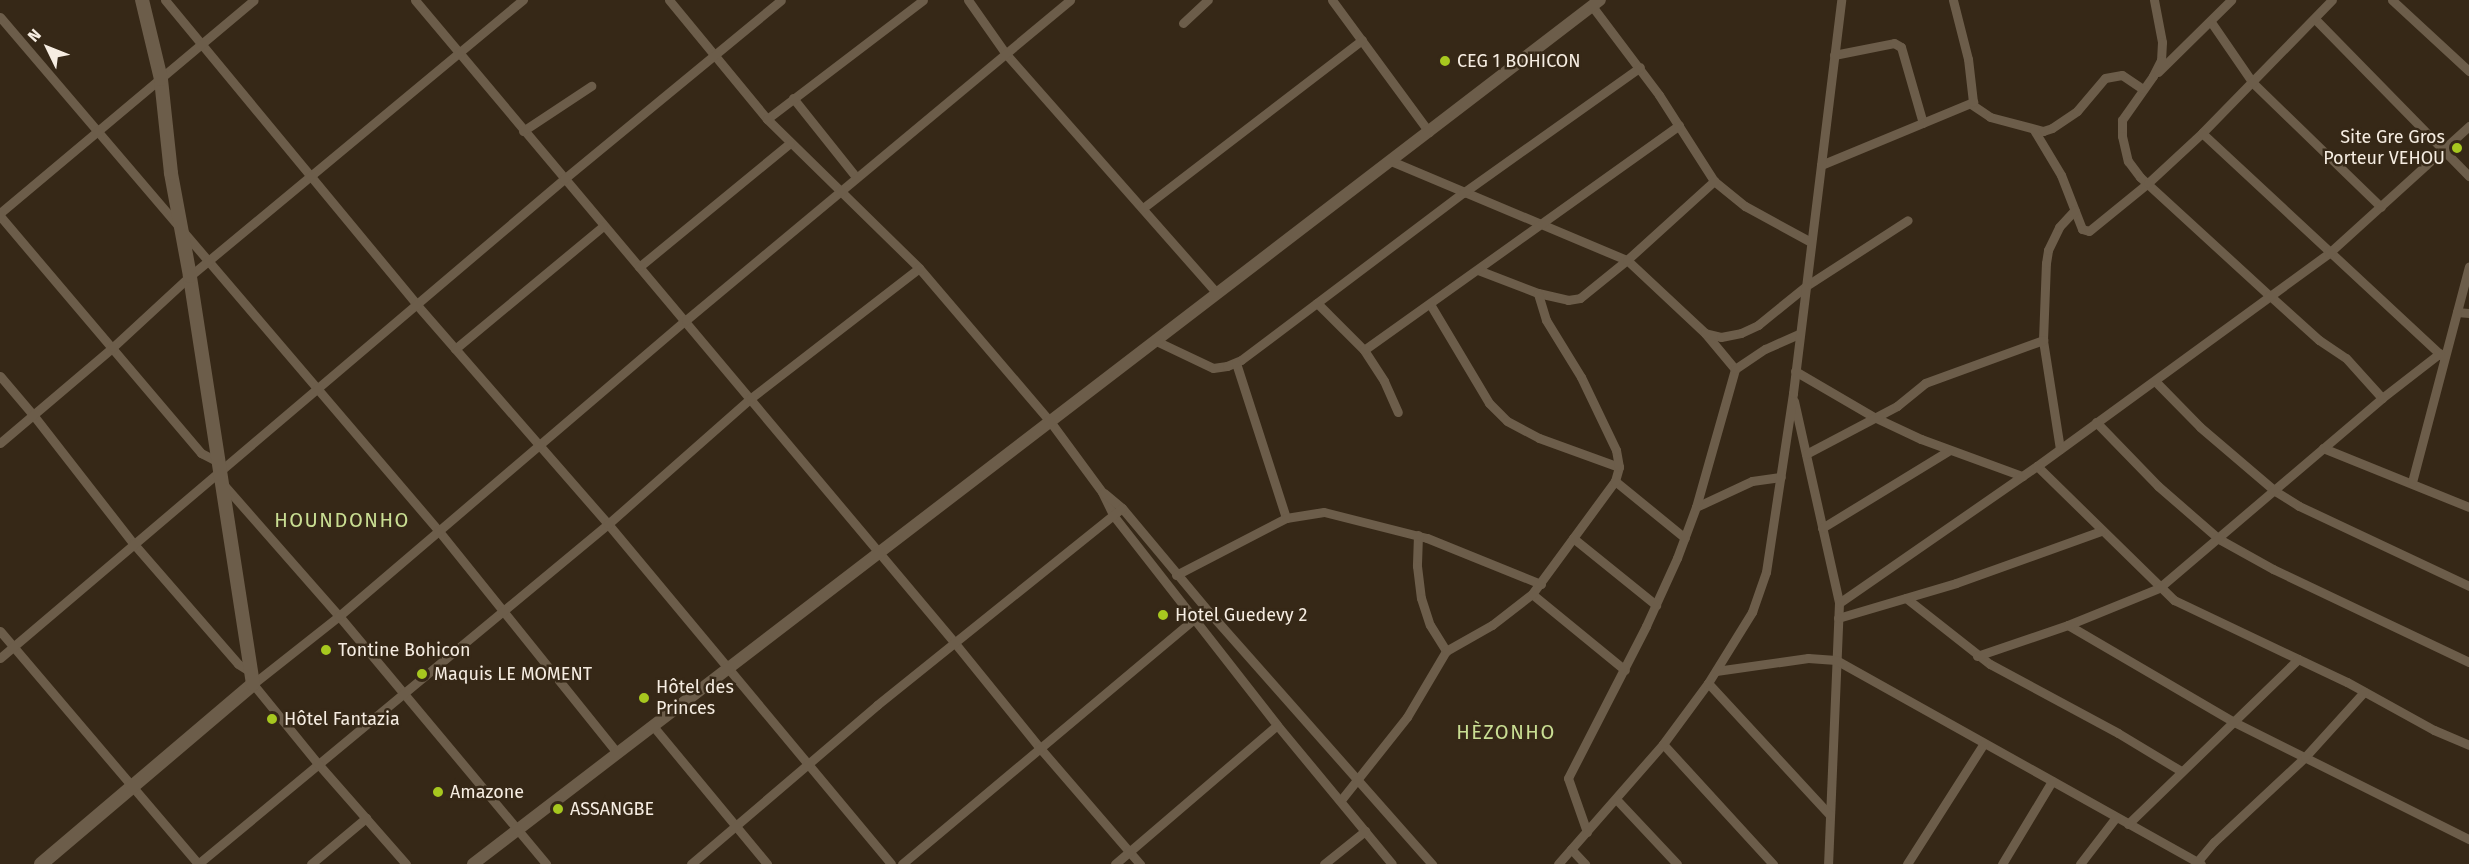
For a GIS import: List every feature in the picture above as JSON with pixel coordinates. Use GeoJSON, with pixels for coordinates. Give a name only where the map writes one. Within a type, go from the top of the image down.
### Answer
{"type":"FeatureCollection","features":[{"type":"Feature","properties":{"kind":"main road"},"geometry":{"type":"LineString","coordinates":[[41,864],[252,678],[190,276],[171,173],[161,79],[142,0]]}},
{"type":"Feature","properties":{"kind":"street"},"geometry":{"type":"LineString","coordinates":[[165,0],[417,305],[608,525],[891,864]]}},
{"type":"Feature","properties":{"kind":"street"},"geometry":{"type":"LineString","coordinates":[[254,0],[0,214],[201,453],[219,471],[546,864]]}},
{"type":"Feature","properties":{"kind":"street"},"geometry":{"type":"LineString","coordinates":[[415,0],[459,56],[686,320],[1039,747],[1140,864]]}},
{"type":"Feature","properties":{"kind":"street"},"geometry":{"type":"LineString","coordinates":[[0,442],[34,416],[113,347],[190,276],[524,0]]}},
{"type":"Feature","properties":{"kind":"street"},"geometry":{"type":"LineString","coordinates":[[669,0],[714,58],[767,119],[919,268],[1049,420],[1102,492],[1113,514],[1194,619],[1277,725],[1392,864]]}},
{"type":"Feature","properties":{"kind":"street"},"geometry":{"type":"LineString","coordinates":[[0,658],[564,179],[714,58],[781,0]]}},
{"type":"Feature","properties":{"kind":"street"},"geometry":{"type":"LineString","coordinates":[[767,119],[923,0]]}},
{"type":"Feature","properties":{"kind":"street"},"geometry":{"type":"LineString","coordinates":[[968,0],[1006,54],[1216,292]]}},
{"type":"Feature","properties":{"kind":"street"},"geometry":{"type":"LineString","coordinates":[[252,678],[339,616],[686,320],[1070,0]]}},
{"type":"Feature","properties":{"kind":"street"},"geometry":{"type":"LineString","coordinates":[[1183,23],[1208,0]]}},
{"type":"Feature","properties":{"kind":"street"},"geometry":{"type":"LineString","coordinates":[[1332,0],[1429,132]]}},
{"type":"Feature","properties":{"kind":"street"},"geometry":{"type":"LineString","coordinates":[[1558,864],[1663,744],[1708,683],[1752,612],[1766,572],[1793,393],[1809,241],[1821,165],[1841,0]]}},
{"type":"Feature","properties":{"kind":"street"},"geometry":{"type":"LineString","coordinates":[[1821,165],[1971,104],[1974,99],[1973,84],[1953,0]]}},
{"type":"Feature","properties":{"kind":"street"},"geometry":{"type":"LineString","coordinates":[[2154,0],[2162,42],[2161,60],[2154,76]]}},
{"type":"Feature","properties":{"kind":"street"},"geometry":{"type":"LineString","coordinates":[[2231,0],[2154,76],[2122,120],[2122,136],[2128,161],[2148,183],[2269,296],[2319,340],[2346,358],[2382,399]]}},
{"type":"Feature","properties":{"kind":"street"},"geometry":{"type":"LineString","coordinates":[[2034,130],[2061,175],[2082,229],[2089,231],[2148,183],[2202,133],[2316,19],[2331,0]]}},
{"type":"Feature","properties":{"kind":"street"},"geometry":{"type":"LineString","coordinates":[[2391,0],[2469,71]]}},
{"type":"Feature","properties":{"kind":"street"},"geometry":{"type":"LineString","coordinates":[[473,864],[1049,420],[1596,3],[1714,181],[1744,206],[1809,241]]}},
{"type":"Feature","properties":{"kind":"street"},"geometry":{"type":"LineString","coordinates":[[0,17],[98,130],[182,233],[438,530],[617,753]]}},
{"type":"Feature","properties":{"kind":"street"},"geometry":{"type":"LineString","coordinates":[[2316,19],[2443,152],[2469,176]]}},
{"type":"Feature","properties":{"kind":"street"},"geometry":{"type":"LineString","coordinates":[[2211,22],[2253,83],[2381,207]]}},
{"type":"Feature","properties":{"kind":"street"},"geometry":{"type":"LineString","coordinates":[[1143,208],[1362,40]]}},
{"type":"Feature","properties":{"kind":"street"},"geometry":{"type":"LineString","coordinates":[[1834,55],[1894,43],[1901,47],[1923,123]]}},
{"type":"Feature","properties":{"kind":"street"},"geometry":{"type":"LineString","coordinates":[[1154,340],[1213,368],[1236,363],[1463,193],[1640,67]]}},
{"type":"Feature","properties":{"kind":"street"},"geometry":{"type":"LineString","coordinates":[[1971,104],[1990,117],[2034,130],[2052,128],[2065,121],[2085,103],[2098,84],[2114,74],[2133,79],[2143,89]]}},
{"type":"Feature","properties":{"kind":"street"},"geometry":{"type":"LineString","coordinates":[[523,131],[591,86]]}},
{"type":"Feature","properties":{"kind":"street"},"geometry":{"type":"LineString","coordinates":[[793,98],[856,177]]}},
{"type":"Feature","properties":{"kind":"street"},"geometry":{"type":"LineString","coordinates":[[1364,350],[1679,125]]}},
{"type":"Feature","properties":{"kind":"street"},"geometry":{"type":"LineString","coordinates":[[1839,603],[2037,466],[2328,253],[2443,152],[2469,126]]}},
{"type":"Feature","properties":{"kind":"street"},"geometry":{"type":"LineString","coordinates":[[2202,133],[2328,253],[2442,355]]}},
{"type":"Feature","properties":{"kind":"street"},"geometry":{"type":"LineString","coordinates":[[639,267],[790,143]]}},
{"type":"Feature","properties":{"kind":"street"},"geometry":{"type":"LineString","coordinates":[[1391,160],[1463,193],[1542,223],[1627,260],[1705,333],[1735,369]]}},
{"type":"Feature","properties":{"kind":"street"},"geometry":{"type":"LineString","coordinates":[[1478,270],[1538,292],[1568,300],[1580,298],[1627,260],[1714,181]]}},
{"type":"Feature","properties":{"kind":"street"},"geometry":{"type":"LineString","coordinates":[[2060,449],[2043,340],[2049,250],[2059,227],[2075,210]]}},
{"type":"Feature","properties":{"kind":"street"},"geometry":{"type":"LineString","coordinates":[[1705,333],[1721,337],[1741,333],[1775,313],[1806,286],[1908,220]]}},
{"type":"Feature","properties":{"kind":"street"},"geometry":{"type":"LineString","coordinates":[[455,349],[603,226]]}},
{"type":"Feature","properties":{"kind":"street"},"geometry":{"type":"LineString","coordinates":[[2412,482],[2442,355],[2457,312],[2469,266]]}},
{"type":"Feature","properties":{"kind":"street"},"geometry":{"type":"LineString","coordinates":[[0,631],[198,864],[608,525],[751,398],[919,268]]}},
{"type":"Feature","properties":{"kind":"street"},"geometry":{"type":"LineString","coordinates":[[1341,800],[1407,717],[1446,651],[1492,625],[1532,594],[1615,481],[1619,467],[1616,450],[1581,377],[1546,320],[1538,292]]}},
{"type":"Feature","properties":{"kind":"street"},"geometry":{"type":"LineString","coordinates":[[1317,303],[1364,350],[1384,381],[1398,412]]}},
{"type":"Feature","properties":{"kind":"street"},"geometry":{"type":"LineString","coordinates":[[1430,304],[1489,403],[1507,421],[1539,438],[1619,467]]}},
{"type":"Feature","properties":{"kind":"street"},"geometry":{"type":"LineString","coordinates":[[2457,312],[2469,313]]}},
{"type":"Feature","properties":{"kind":"street"},"geometry":{"type":"LineString","coordinates":[[1587,832],[1568,778],[1625,670],[1685,538],[1735,369],[1766,349],[1798,334]]}},
{"type":"Feature","properties":{"kind":"street"},"geometry":{"type":"LineString","coordinates":[[1806,454],[1903,402],[1925,383],[2043,340]]}},
{"type":"Feature","properties":{"kind":"street"},"geometry":{"type":"LineString","coordinates":[[1977,656],[2068,625],[2159,588],[2382,399],[2442,355]]}},
{"type":"Feature","properties":{"kind":"street"},"geometry":{"type":"LineString","coordinates":[[1236,363],[1286,518]]}},
{"type":"Feature","properties":{"kind":"street"},"geometry":{"type":"LineString","coordinates":[[1795,371],[1874,417],[1948,450],[2022,476]]}},
{"type":"Feature","properties":{"kind":"street"},"geometry":{"type":"LineString","coordinates":[[0,376],[134,543],[252,678],[319,765],[406,864]]}},
{"type":"Feature","properties":{"kind":"street"},"geometry":{"type":"LineString","coordinates":[[2155,381],[2200,427],[2275,491],[2299,506],[2469,586]]}},
{"type":"Feature","properties":{"kind":"street"},"geometry":{"type":"LineString","coordinates":[[1793,393],[1839,603],[1828,864]]}},
{"type":"Feature","properties":{"kind":"street"},"geometry":{"type":"LineString","coordinates":[[2096,422],[2158,486],[2218,539],[2273,569],[2469,662]]}},
{"type":"Feature","properties":{"kind":"street"},"geometry":{"type":"LineString","coordinates":[[2323,448],[2412,482],[2469,507]]}},
{"type":"Feature","properties":{"kind":"street"},"geometry":{"type":"LineString","coordinates":[[1822,528],[1948,450]]}},
{"type":"Feature","properties":{"kind":"street"},"geometry":{"type":"LineString","coordinates":[[2037,466],[2159,588],[2174,600],[2298,659],[2434,730],[2469,745]]}},
{"type":"Feature","properties":{"kind":"street"},"geometry":{"type":"LineString","coordinates":[[1696,507],[1752,481],[1781,477]]}},
{"type":"Feature","properties":{"kind":"street"},"geometry":{"type":"LineString","coordinates":[[1615,481],[1685,538]]}},
{"type":"Feature","properties":{"kind":"street"},"geometry":{"type":"LineString","coordinates":[[1102,492],[1122,508],[1176,575],[1432,864]]}},
{"type":"Feature","properties":{"kind":"street"},"geometry":{"type":"LineString","coordinates":[[691,864],[954,642],[1122,508]]}},
{"type":"Feature","properties":{"kind":"street"},"geometry":{"type":"LineString","coordinates":[[1176,575],[1286,518],[1324,512],[1418,535],[1541,584]]}},
{"type":"Feature","properties":{"kind":"street"},"geometry":{"type":"LineString","coordinates":[[1838,618],[1956,583],[2102,531]]}},
{"type":"Feature","properties":{"kind":"street"},"geometry":{"type":"LineString","coordinates":[[1418,535],[1417,566],[1421,598],[1430,625],[1446,651]]}},
{"type":"Feature","properties":{"kind":"street"},"geometry":{"type":"LineString","coordinates":[[1573,538],[1656,605]]}},
{"type":"Feature","properties":{"kind":"street"},"geometry":{"type":"LineString","coordinates":[[1532,594],[1625,670]]}},
{"type":"Feature","properties":{"kind":"street"},"geometry":{"type":"LineString","coordinates":[[1906,598],[1977,656],[2118,733],[2181,771]]}},
{"type":"Feature","properties":{"kind":"street"},"geometry":{"type":"LineString","coordinates":[[902,864],[1194,619]]}},
{"type":"Feature","properties":{"kind":"street"},"geometry":{"type":"LineString","coordinates":[[2068,625],[2232,721],[2469,839]]}},
{"type":"Feature","properties":{"kind":"street"},"geometry":{"type":"LineString","coordinates":[[1234,668],[1248,657]]}},
{"type":"Feature","properties":{"kind":"street"},"geometry":{"type":"LineString","coordinates":[[1716,671],[1808,658],[1836,660],[2199,863],[2214,842],[2306,757],[2364,692]]}},
{"type":"Feature","properties":{"kind":"street"},"geometry":{"type":"LineString","coordinates":[[2128,824],[2298,659]]}},
{"type":"Feature","properties":{"kind":"street"},"geometry":{"type":"LineString","coordinates":[[1708,683],[1830,815]]}},
{"type":"Feature","properties":{"kind":"street"},"geometry":{"type":"LineString","coordinates":[[1114,864],[1277,725]]}},
{"type":"Feature","properties":{"kind":"street"},"geometry":{"type":"LineString","coordinates":[[653,726],[767,864]]}},
{"type":"Feature","properties":{"kind":"street"},"geometry":{"type":"LineString","coordinates":[[1907,864],[1984,743]]}},
{"type":"Feature","properties":{"kind":"street"},"geometry":{"type":"LineString","coordinates":[[1663,744],[1773,864]]}},
{"type":"Feature","properties":{"kind":"street"},"geometry":{"type":"LineString","coordinates":[[2002,864],[2052,781]]}},
{"type":"Feature","properties":{"kind":"street"},"geometry":{"type":"LineString","coordinates":[[1617,799],[1677,864]]}},
{"type":"Feature","properties":{"kind":"street"},"geometry":{"type":"LineString","coordinates":[[2080,864],[2116,817]]}},
{"type":"Feature","properties":{"kind":"street"},"geometry":{"type":"LineString","coordinates":[[311,864],[366,818]]}},
{"type":"Feature","properties":{"kind":"street"},"geometry":{"type":"LineString","coordinates":[[1324,864],[1365,831]]}},
{"type":"Feature","properties":{"kind":"street"},"geometry":{"type":"LineString","coordinates":[[1571,849],[1585,864]]}},
{"type":"Feature","properties":{"kind":"place","name":"CEG 1 BOHICON"},"geometry":{"type":"Point","coordinates":[1445,61]}},
{"type":"Feature","properties":{"kind":"place","name":"Site Gre Gros Porteur VEHOU"},"geometry":{"type":"Point","coordinates":[2457,148]}},
{"type":"Feature","properties":{"kind":"place","name":"Hotel Guedevy 2"},"geometry":{"type":"Point","coordinates":[1163,615]}},
{"type":"Feature","properties":{"kind":"place","name":"Tontine Bohicon"},"geometry":{"type":"Point","coordinates":[326,650]}},
{"type":"Feature","properties":{"kind":"place","name":"Maquis LE MOMENT"},"geometry":{"type":"Point","coordinates":[422,674]}},
{"type":"Feature","properties":{"kind":"place","name":"Hôtel des Princes"},"geometry":{"type":"Point","coordinates":[644,698]}},
{"type":"Feature","properties":{"kind":"place","name":"Hôtel Fantazia"},"geometry":{"type":"Point","coordinates":[272,719]}},
{"type":"Feature","properties":{"kind":"place","name":"Amazone"},"geometry":{"type":"Point","coordinates":[438,792]}},
{"type":"Feature","properties":{"kind":"place","name":"ASSANGBE"},"geometry":{"type":"Point","coordinates":[558,809]}},
{"type":"Feature","properties":{"kind":"district","name":"HOUNDONHO"},"geometry":{"type":"Point","coordinates":[342,520]}},
{"type":"Feature","properties":{"kind":"district","name":"HÈZONHO"},"geometry":{"type":"Point","coordinates":[1506,732]}}]}
